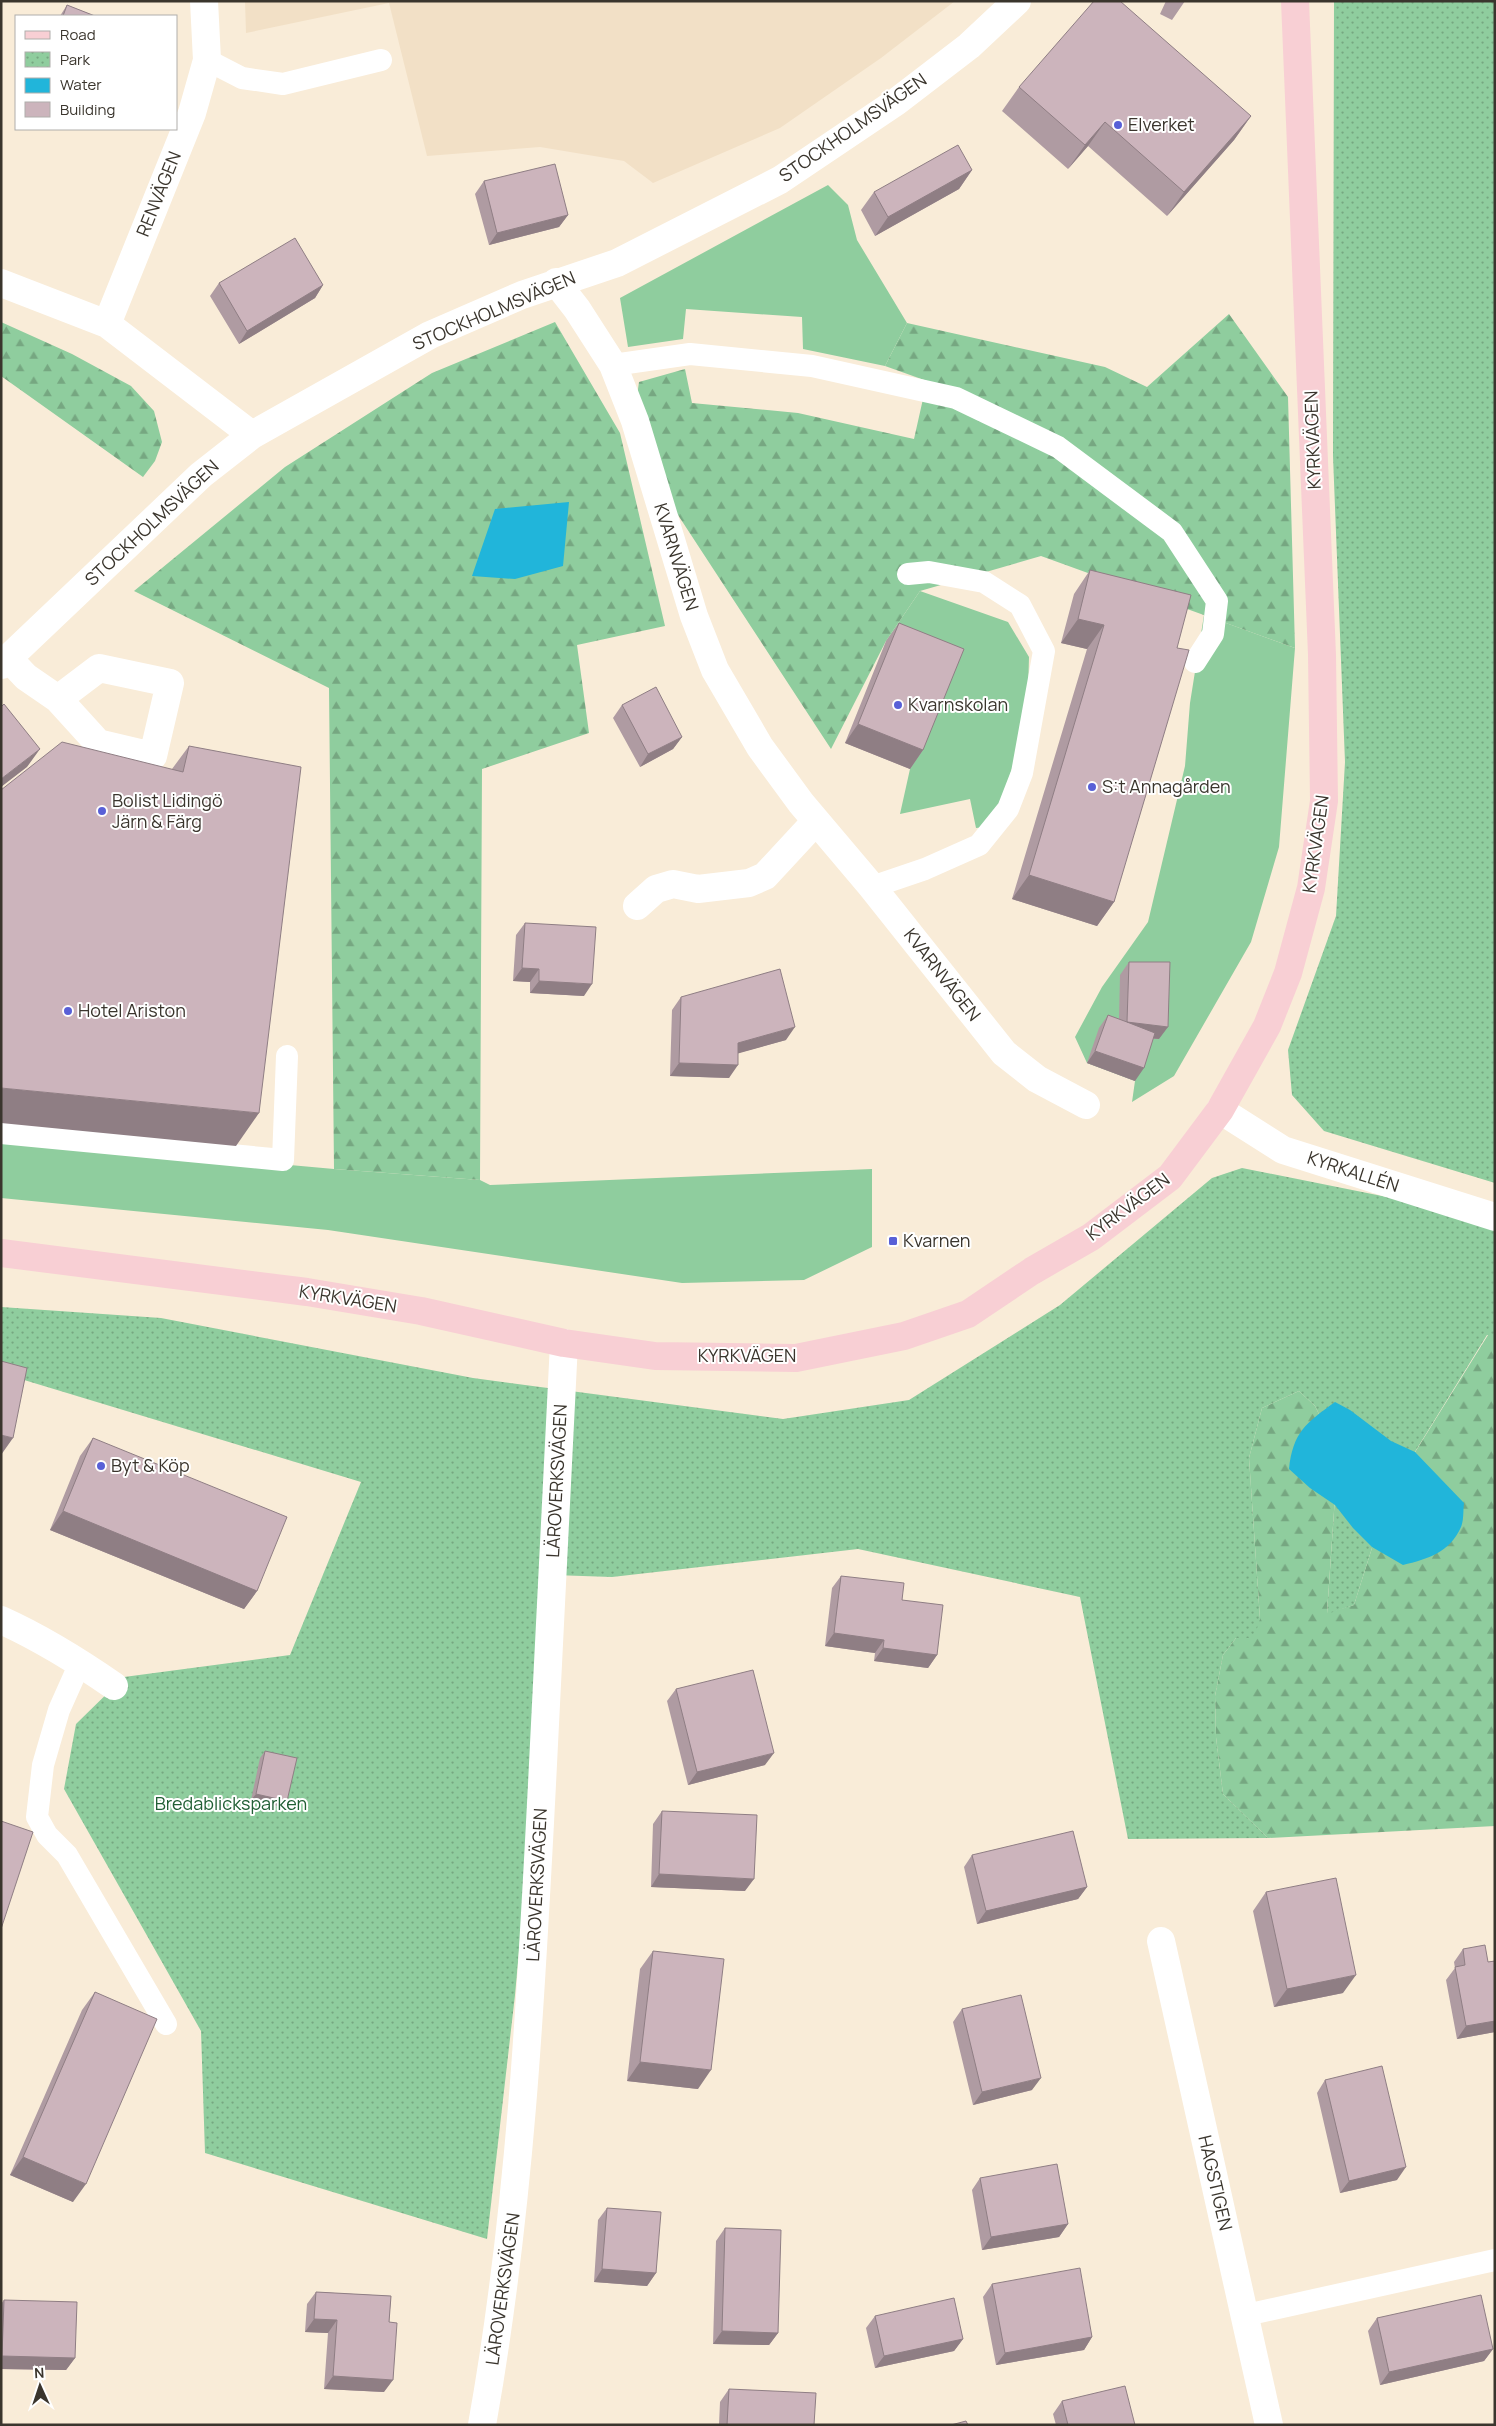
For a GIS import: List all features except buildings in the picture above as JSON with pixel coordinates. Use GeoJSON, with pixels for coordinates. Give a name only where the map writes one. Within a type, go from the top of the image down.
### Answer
{"type":"FeatureCollection","features":[{"type":"Feature","properties":{"kind":"street","name":"RENVÄGEN"},"geometry":{"type":"LineString","coordinates":[[106,324],[192,113],[207,60],[204,1]]}},
{"type":"Feature","properties":{"kind":"street","name":"STOCKHOLMSVÄGEN"},"geometry":{"type":"LineString","coordinates":[[5,662],[201,475],[252,435],[430,335],[556,282],[617,263],[780,180],[896,102],[968,46],[1017,1]]}},
{"type":"Feature","properties":{"kind":"street","name":"KYRKVÄGEN"},"geometry":{"type":"LineString","coordinates":[[1,1253],[202,1278],[364,1301],[421,1310],[564,1343],[655,1356],[796,1358],[904,1336],[968,1314],[1032,1271],[1091,1237],[1170,1176],[1220,1110],[1267,1026],[1288,973],[1311,888],[1324,801],[1322,654],[1295,1]]}},
{"type":"Feature","properties":{"kind":"street","name":"KVARNVÄGEN"},"geometry":{"type":"LineString","coordinates":[[556,282],[577,309],[613,365],[636,421],[694,616],[716,670],[760,747],[816,822],[872,887],[1004,1053],[1037,1079],[1086,1105]]}},
{"type":"Feature","properties":{"kind":"street"},"geometry":{"type":"LineString","coordinates":[[1,283],[106,324],[252,435]]}},
{"type":"Feature","properties":{"kind":"street"},"geometry":{"type":"LineString","coordinates":[[5,662],[58,698]]}},
{"type":"Feature","properties":{"kind":"street"},"geometry":{"type":"LineString","coordinates":[[637,906],[656,889],[673,884],[698,889],[749,883],[765,876],[816,822]]}},
{"type":"Feature","properties":{"kind":"street","name":"KYRKALLÉN"},"geometry":{"type":"LineString","coordinates":[[1220,1110],[1283,1150],[1495,1217]]}},
{"type":"Feature","properties":{"kind":"street","name":"LÄROVERKSVÄGEN"},"geometry":{"type":"LineString","coordinates":[[482,2425],[497,2341],[513,2218],[527,2061],[564,1343]]}},
{"type":"Feature","properties":{"kind":"street"},"geometry":{"type":"LineString","coordinates":[[1,1620],[25,1631],[80,1663],[114,1686]]}},
{"type":"Feature","properties":{"kind":"street","name":"HAGSTIGEN"},"geometry":{"type":"LineString","coordinates":[[1160,1941],[1246,2315],[1269,2425]]}},
{"type":"Feature","properties":{"kind":"lane"},"geometry":{"type":"LineString","coordinates":[[207,60],[242,78],[283,84],[381,60]]}},
{"type":"Feature","properties":{"kind":"lane"},"geometry":{"type":"LineString","coordinates":[[613,365],[690,354],[812,366],[956,398],[1058,447],[1172,532],[1217,601],[1213,634],[1195,662]]}},
{"type":"Feature","properties":{"kind":"lane"},"geometry":{"type":"LineString","coordinates":[[872,887],[925,869],[979,845],[1008,809],[1022,773],[1044,651],[1020,605],[984,582],[929,572],[908,574]]}},
{"type":"Feature","properties":{"kind":"lane"},"geometry":{"type":"LineString","coordinates":[[1,1133],[283,1160],[287,1056]]}},
{"type":"Feature","properties":{"kind":"lane"},"geometry":{"type":"LineString","coordinates":[[80,1663],[60,1710],[43,1765],[37,1817],[47,1835],[67,1855],[166,2024]]}},
{"type":"Feature","properties":{"kind":"lane"},"geometry":{"type":"LineString","coordinates":[[1246,2315],[1495,2260]]}},
{"type":"Feature","properties":{"kind":"shaded area"},"geometry":{"type":"Polygon","coordinates":[[[245,1],[955,1],[881,58],[780,128],[653,183],[624,161],[540,147],[427,156],[389,3],[246,33],[245,1]]]}},
{"type":"Feature","properties":{"kind":"green space"},"geometry":{"type":"Polygon","coordinates":[[[1334,1],[1495,1],[1495,1183],[1324,1131],[1292,1095],[1288,1050],[1336,916],[1345,762],[1333,456],[1334,1]]]}},
{"type":"Feature","properties":{"kind":"green space"},"geometry":{"type":"Polygon","coordinates":[[[828,185],[848,205],[857,240],[907,323],[885,366],[803,349],[802,317],[686,309],[683,339],[628,347],[620,298],[828,185]]]}},
{"type":"Feature","properties":{"kind":"green space"},"geometry":{"type":"Polygon","coordinates":[[[1229,314],[1288,397],[1295,648],[1041,556],[920,591],[886,641],[831,749],[676,512],[637,396],[639,382],[685,369],[692,403],[798,413],[914,439],[927,381],[885,366],[907,323],[1105,367],[1147,387],[1229,314]]]}},
{"type":"Feature","properties":{"kind":"green space"},"geometry":{"type":"Polygon","coordinates":[[[1,322],[72,354],[131,386],[154,411],[162,442],[155,461],[143,477],[1,376],[1,322]]]}},
{"type":"Feature","properties":{"kind":"green space"},"geometry":{"type":"Polygon","coordinates":[[[555,322],[620,433],[665,626],[577,645],[589,733],[482,769],[480,1180],[334,1169],[329,688],[134,591],[285,467],[432,373],[555,322]]]}},
{"type":"Feature","properties":{"kind":"green space"},"geometry":{"type":"Polygon","coordinates":[[[920,591],[1008,622],[1029,657],[1028,693],[1018,748],[1000,809],[986,827],[976,828],[970,799],[900,814],[910,769],[886,641],[920,591]]]}},
{"type":"Feature","properties":{"kind":"green space"},"geometry":{"type":"Polygon","coordinates":[[[1204,615],[1295,648],[1279,847],[1251,942],[1174,1076],[1132,1102],[1135,1081],[1087,1063],[1075,1037],[1102,987],[1148,922],[1185,766],[1190,703],[1204,615]]]}},
{"type":"Feature","properties":{"kind":"green space"},"geometry":{"type":"Polygon","coordinates":[[[1,1139],[480,1180],[490,1185],[872,1169],[872,1247],[804,1280],[682,1283],[328,1230],[1,1198],[1,1139]]]}},
{"type":"Feature","properties":{"kind":"green space","name":"Bredablicksparken"},"geometry":{"type":"Polygon","coordinates":[[[1242,1168],[1407,1201],[1495,1224],[1495,1335],[1487,1335],[1389,1494],[1354,1605],[1327,1614],[1338,1453],[1315,1406],[1299,1391],[1262,1408],[1249,1458],[1260,1619],[1254,1638],[1236,1638],[1223,1655],[1215,1696],[1216,1737],[1223,1794],[1268,1838],[1128,1839],[1080,1597],[858,1549],[612,1577],[553,1575],[515,1995],[487,2239],[205,2153],[201,2031],[64,1789],[76,1724],[124,1677],[290,1655],[361,1482],[1,1373],[1,1307],[161,1318],[473,1378],[783,1419],[909,1400],[1060,1305],[1212,1178],[1242,1168]]]}},
{"type":"Feature","properties":{"kind":"green space"},"geometry":{"type":"Polygon","coordinates":[[[1488,1335],[1495,1335],[1495,1826],[1268,1838],[1223,1794],[1216,1737],[1215,1696],[1223,1655],[1236,1638],[1260,1619],[1249,1458],[1262,1408],[1299,1391],[1315,1406],[1338,1453],[1327,1613],[1354,1605],[1389,1494],[1488,1335]]]}},
{"type":"Feature","properties":{"kind":"water"},"geometry":{"type":"Polygon","coordinates":[[[569,502],[563,566],[515,579],[472,576],[495,509],[569,502]]]}},
{"type":"Feature","properties":{"kind":"water"},"geometry":{"type":"Polygon","coordinates":[[[1335,1402],[1350,1410],[1391,1441],[1415,1452],[1464,1503],[1461,1527],[1451,1543],[1429,1557],[1403,1565],[1372,1547],[1353,1528],[1335,1505],[1310,1488],[1289,1469],[1291,1456],[1298,1437],[1316,1416],[1335,1402]]]}},
{"type":"Feature","properties":{"kind":"place","name":"Elverket"},"geometry":{"type":"Point","coordinates":[1118,125]}},
{"type":"Feature","properties":{"kind":"place","name":"Kvarnskolan"},"geometry":{"type":"Point","coordinates":[898,705]}},
{"type":"Feature","properties":{"kind":"place","name":"S:t Annagården"},"geometry":{"type":"Point","coordinates":[1092,787]}},
{"type":"Feature","properties":{"kind":"place","name":"Bolist Lidingö Järn & Färg"},"geometry":{"type":"Point","coordinates":[102,811]}},
{"type":"Feature","properties":{"kind":"place","name":"Hotel Ariston"},"geometry":{"type":"Point","coordinates":[68,1011]}},
{"type":"Feature","properties":{"kind":"place","name":"Kvarnen"},"geometry":{"type":"Point","coordinates":[893,1241]}},
{"type":"Feature","properties":{"kind":"place","name":"Byt & Köp"},"geometry":{"type":"Point","coordinates":[101,1466]}}]}
